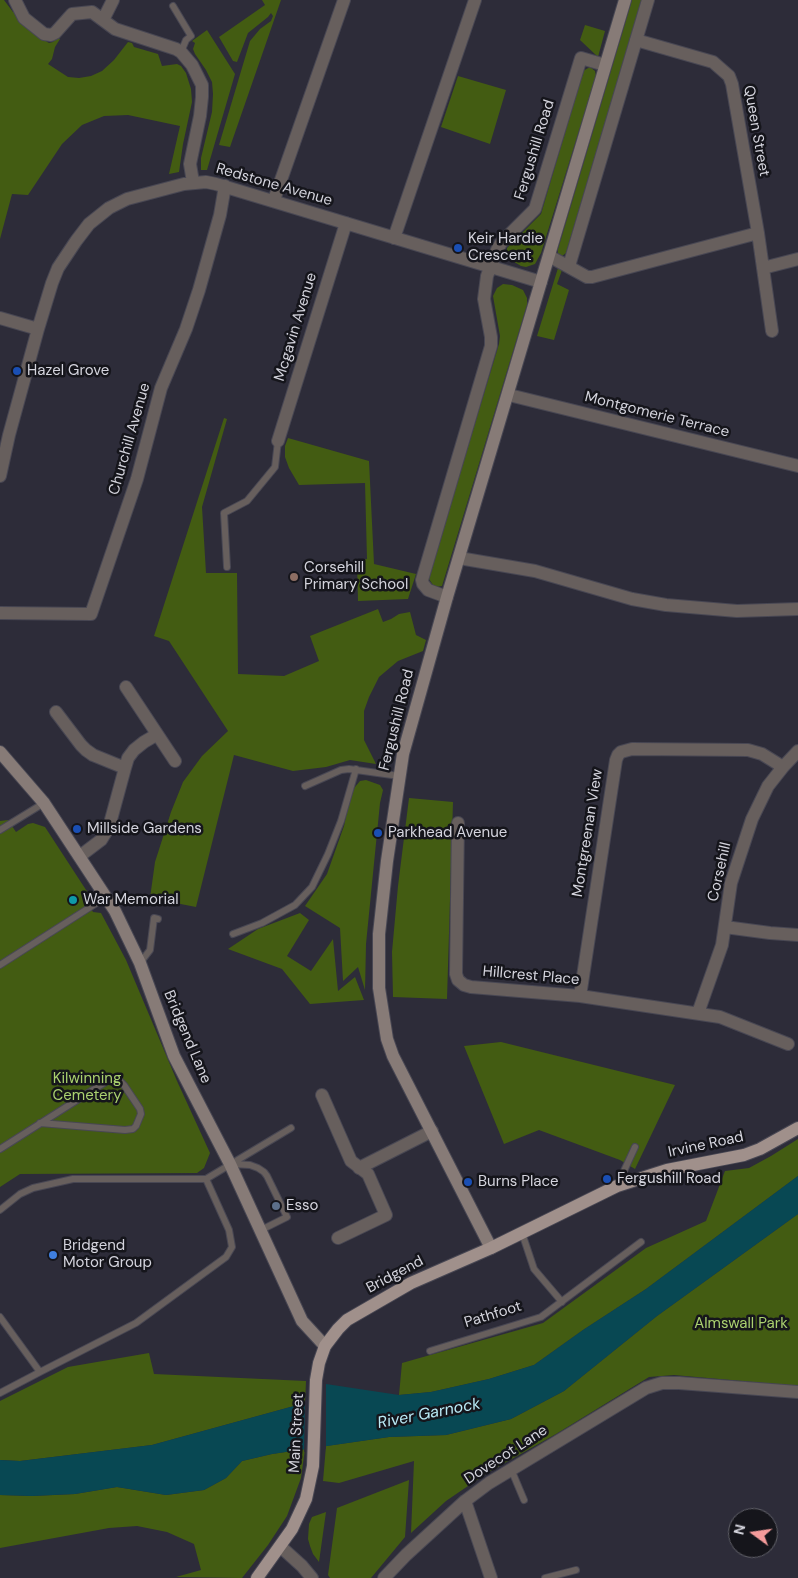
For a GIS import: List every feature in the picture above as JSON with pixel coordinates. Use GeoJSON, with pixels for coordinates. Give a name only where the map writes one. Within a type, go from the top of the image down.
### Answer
{"type":"FeatureCollection","features":[{"type":"Feature","properties":{"kind":"main road","name":"Fergushill Road"},"geometry":{"type":"LineString","coordinates":[[491,1248],[393,1056],[387,1039],[379,988],[379,934],[387,861],[403,754],[447,597],[509,395],[625,0]]}},
{"type":"Feature","properties":{"kind":"main road","name":"Bridgend Lane"},"geometry":{"type":"LineString","coordinates":[[0,752],[44,803],[116,911],[140,963],[174,1056],[230,1164],[302,1321],[325,1346]]}},
{"type":"Feature","properties":{"kind":"main road","name":"Irvine Road"},"geometry":{"type":"LineString","coordinates":[[617,1186],[667,1170],[744,1155],[768,1145],[798,1128]]}},
{"type":"Feature","properties":{"kind":"main road"},"geometry":{"type":"LineString","coordinates":[[491,1248],[617,1186]]}},
{"type":"Feature","properties":{"kind":"main road","name":"Bridgend"},"geometry":{"type":"LineString","coordinates":[[325,1346],[347,1320],[387,1296],[411,1283],[491,1248]]}},
{"type":"Feature","properties":{"kind":"main road","name":"Main Street"},"geometry":{"type":"LineString","coordinates":[[257,1578],[281,1547],[302,1510],[313,1466],[316,1380],[325,1346]]}},
{"type":"Feature","properties":{"kind":"street"},"geometry":{"type":"LineString","coordinates":[[15,0],[24,18],[46,35],[55,33],[72,14],[92,12],[115,29],[181,52],[192,65],[202,85],[200,116],[190,164],[194,182]]}},
{"type":"Feature","properties":{"kind":"street"},"geometry":{"type":"LineString","coordinates":[[103,20],[113,0]]}},
{"type":"Feature","properties":{"kind":"street"},"geometry":{"type":"LineString","coordinates":[[274,200],[344,0]]}},
{"type":"Feature","properties":{"kind":"street"},"geometry":{"type":"LineString","coordinates":[[394,238],[475,0]]}},
{"type":"Feature","properties":{"kind":"street"},"geometry":{"type":"LineString","coordinates":[[569,266],[648,0]]}},
{"type":"Feature","properties":{"kind":"street","name":"Queen Street"},"geometry":{"type":"LineString","coordinates":[[636,40],[713,62],[729,76],[758,233],[772,331]]}},
{"type":"Feature","properties":{"kind":"street","name":"Fergushill Road"},"geometry":{"type":"LineString","coordinates":[[447,597],[428,590],[423,584],[423,576],[491,346],[484,287],[490,267],[501,243],[536,209],[581,58],[606,65]]}},
{"type":"Feature","properties":{"kind":"street","name":"Redstone Avenue"},"geometry":{"type":"LineString","coordinates":[[0,476],[9,435],[38,329],[58,268],[90,224],[109,208],[127,199],[176,185],[206,182],[274,200],[541,282]]}},
{"type":"Feature","properties":{"kind":"street","name":"Churchill Avenue"},"geometry":{"type":"LineString","coordinates":[[0,613],[91,614],[137,479],[161,388],[199,290],[220,215],[225,186]]}},
{"type":"Feature","properties":{"kind":"street","name":"Mcgavin Avenue"},"geometry":{"type":"LineString","coordinates":[[278,441],[346,223]]}},
{"type":"Feature","properties":{"kind":"street"},"geometry":{"type":"LineString","coordinates":[[549,256],[592,277],[758,233]]}},
{"type":"Feature","properties":{"kind":"street"},"geometry":{"type":"LineString","coordinates":[[763,268],[798,259]]}},
{"type":"Feature","properties":{"kind":"street"},"geometry":{"type":"LineString","coordinates":[[0,318],[38,329]]}},
{"type":"Feature","properties":{"kind":"street","name":"Montgomerie Terrace"},"geometry":{"type":"LineString","coordinates":[[509,395],[798,466]]}},
{"type":"Feature","properties":{"kind":"street"},"geometry":{"type":"LineString","coordinates":[[459,558],[535,571],[632,599],[666,606],[737,610],[798,610]]}},
{"type":"Feature","properties":{"kind":"street"},"geometry":{"type":"LineString","coordinates":[[126,687],[175,761]]}},
{"type":"Feature","properties":{"kind":"street"},"geometry":{"type":"LineString","coordinates":[[56,712],[86,750],[93,755],[124,768]]}},
{"type":"Feature","properties":{"kind":"street"},"geometry":{"type":"LineString","coordinates":[[80,856],[101,840],[110,827],[124,768],[134,750],[156,735]]}},
{"type":"Feature","properties":{"kind":"street","name":"Montgreenan View"},"geometry":{"type":"LineString","coordinates":[[580,996],[618,755],[621,752],[632,749],[748,750],[762,754],[783,767]]}},
{"type":"Feature","properties":{"kind":"street","name":"Corsehill"},"geometry":{"type":"LineString","coordinates":[[698,1013],[722,945],[731,882],[742,844],[761,797],[783,767],[798,751]]}},
{"type":"Feature","properties":{"kind":"street","name":"Hillcrest Place"},"geometry":{"type":"LineString","coordinates":[[458,823],[456,974],[458,980],[464,985],[580,996],[720,1017],[788,1044]]}},
{"type":"Feature","properties":{"kind":"street"},"geometry":{"type":"LineString","coordinates":[[725,927],[770,933],[798,934]]}},
{"type":"Feature","properties":{"kind":"street"},"geometry":{"type":"LineString","coordinates":[[322,1095],[351,1161],[368,1174],[386,1215],[338,1238]]}},
{"type":"Feature","properties":{"kind":"street"},"geometry":{"type":"LineString","coordinates":[[359,1168],[432,1132]]}},
{"type":"Feature","properties":{"kind":"street","name":"Dovecot Lane"},"geometry":{"type":"LineString","coordinates":[[384,1578],[406,1555],[465,1502],[510,1469],[646,1388],[662,1383],[689,1383],[798,1392]]}},
{"type":"Feature","properties":{"kind":"street"},"geometry":{"type":"LineString","coordinates":[[465,1502],[491,1578]]}},
{"type":"Feature","properties":{"kind":"street"},"geometry":{"type":"LineString","coordinates":[[281,1547],[312,1578]]}},
{"type":"Feature","properties":{"kind":"lane"},"geometry":{"type":"LineString","coordinates":[[173,6],[191,36],[186,40],[181,52]]}},
{"type":"Feature","properties":{"kind":"lane"},"geometry":{"type":"LineString","coordinates":[[227,567],[224,513],[247,501],[275,467],[278,441]]}},
{"type":"Feature","properties":{"kind":"lane"},"geometry":{"type":"LineString","coordinates":[[305,786],[341,770],[356,770],[399,776]]}},
{"type":"Feature","properties":{"kind":"lane"},"geometry":{"type":"LineString","coordinates":[[233,934],[262,923],[295,905],[312,886],[328,854],[341,821],[356,770]]}},
{"type":"Feature","properties":{"kind":"lane"},"geometry":{"type":"LineString","coordinates":[[0,830],[44,803]]}},
{"type":"Feature","properties":{"kind":"lane"},"geometry":{"type":"LineString","coordinates":[[0,965],[107,897]]}},
{"type":"Feature","properties":{"kind":"lane"},"geometry":{"type":"LineString","coordinates":[[140,963],[150,950],[154,918],[158,919]]}},
{"type":"Feature","properties":{"kind":"lane"},"geometry":{"type":"LineString","coordinates":[[0,1149],[40,1123],[112,1079],[120,1081],[124,1085],[140,1109],[141,1114],[133,1129],[125,1130],[40,1123]]}},
{"type":"Feature","properties":{"kind":"lane"},"geometry":{"type":"LineString","coordinates":[[0,1210],[20,1194],[33,1188],[73,1179],[206,1179],[291,1128]]}},
{"type":"Feature","properties":{"kind":"lane"},"geometry":{"type":"LineString","coordinates":[[617,1186],[635,1147]]}},
{"type":"Feature","properties":{"kind":"lane"},"geometry":{"type":"LineString","coordinates":[[230,1164],[258,1168],[268,1176],[287,1217],[261,1230]]}},
{"type":"Feature","properties":{"kind":"lane"},"geometry":{"type":"LineString","coordinates":[[0,1393],[136,1324],[226,1257],[232,1247],[229,1230],[206,1179]]}},
{"type":"Feature","properties":{"kind":"lane"},"geometry":{"type":"LineString","coordinates":[[522,1233],[534,1268],[562,1302]]}},
{"type":"Feature","properties":{"kind":"lane","name":"Pathfoot"},"geometry":{"type":"LineString","coordinates":[[430,1351],[541,1317],[641,1242]]}},
{"type":"Feature","properties":{"kind":"lane"},"geometry":{"type":"LineString","coordinates":[[0,1317],[40,1372]]}},
{"type":"Feature","properties":{"kind":"lane"},"geometry":{"type":"LineString","coordinates":[[510,1469],[524,1500]]}},
{"type":"Feature","properties":{"kind":"lane"},"geometry":{"type":"LineString","coordinates":[[545,1578],[576,1570]]}},
{"type":"Feature","properties":{"kind":"green space"},"geometry":{"type":"Polygon","coordinates":[[[0,0],[4,0],[13,12],[18,12],[39,37],[49,43],[53,42],[57,37],[60,39],[48,64],[68,77],[91,76],[102,71],[114,60],[128,42],[132,43],[134,47],[158,54],[162,66],[177,64],[181,66],[186,73],[191,89],[192,102],[179,172],[169,174],[180,126],[128,115],[104,116],[82,125],[62,144],[28,195],[12,194],[0,239],[0,0]]]}},
{"type":"Feature","properties":{"kind":"green space"},"geometry":{"type":"Polygon","coordinates":[[[262,0],[281,0],[230,147],[219,145],[250,41],[260,29],[271,21],[273,16],[271,13],[248,33],[237,62],[233,61],[219,37],[265,5],[262,0]]]}},
{"type":"Feature","properties":{"kind":"green space"},"geometry":{"type":"Polygon","coordinates":[[[632,0],[642,0],[566,253],[562,256],[558,253],[558,249],[632,0]]]}},
{"type":"Feature","properties":{"kind":"green space"},"geometry":{"type":"Polygon","coordinates":[[[585,25],[605,31],[598,57],[580,40],[585,25]]]}},
{"type":"Feature","properties":{"kind":"green space"},"geometry":{"type":"Polygon","coordinates":[[[207,30],[235,74],[207,170],[201,170],[201,158],[212,112],[213,94],[212,82],[195,54],[193,49],[195,43],[192,41],[207,30]]]}},
{"type":"Feature","properties":{"kind":"green space"},"geometry":{"type":"Polygon","coordinates":[[[590,67],[595,71],[596,76],[541,253],[535,264],[526,267],[521,266],[511,260],[507,253],[507,248],[541,214],[583,71],[590,67]]]}},
{"type":"Feature","properties":{"kind":"green space"},"geometry":{"type":"Polygon","coordinates":[[[458,76],[506,90],[490,144],[441,127],[458,76]]]}},
{"type":"Feature","properties":{"kind":"green space"},"geometry":{"type":"Polygon","coordinates":[[[558,268],[562,270],[557,284],[569,290],[554,340],[537,336],[558,268]]]}},
{"type":"Feature","properties":{"kind":"green space"},"geometry":{"type":"Polygon","coordinates":[[[503,284],[512,285],[523,290],[527,298],[527,305],[442,586],[436,587],[429,579],[430,571],[499,344],[500,336],[493,296],[497,288],[503,284]]]}},
{"type":"Feature","properties":{"kind":"green space"},"geometry":{"type":"Polygon","coordinates":[[[224,418],[227,419],[202,507],[206,573],[237,573],[238,674],[284,676],[319,661],[310,636],[378,609],[383,622],[399,614],[410,612],[416,635],[426,640],[423,651],[398,661],[379,677],[369,697],[364,711],[364,740],[376,764],[350,760],[326,767],[293,771],[234,755],[196,907],[150,898],[155,862],[183,782],[202,756],[228,731],[169,641],[154,636],[224,418]]]}},
{"type":"Feature","properties":{"kind":"green space"},"geometry":{"type":"Polygon","coordinates":[[[288,438],[369,461],[374,564],[416,574],[408,599],[358,601],[357,561],[367,559],[365,483],[299,485],[285,457],[285,446],[288,438]]]}},
{"type":"Feature","properties":{"kind":"green space"},"geometry":{"type":"Polygon","coordinates":[[[366,780],[380,785],[383,790],[380,803],[366,944],[365,990],[358,967],[343,981],[340,928],[305,906],[327,874],[344,826],[350,797],[360,781],[366,780]]]}},
{"type":"Feature","properties":{"kind":"green space"},"geometry":{"type":"Polygon","coordinates":[[[409,798],[453,802],[447,999],[393,997],[392,952],[409,798]]]}},
{"type":"Feature","properties":{"kind":"green space","name":"Kilwinning Cemetery"},"geometry":{"type":"Polygon","coordinates":[[[8,820],[16,832],[33,823],[45,827],[90,896],[91,900],[88,904],[93,912],[101,913],[126,960],[177,1081],[210,1153],[204,1168],[197,1173],[20,1174],[0,1187],[0,821],[8,820]]]}},
{"type":"Feature","properties":{"kind":"green space"},"geometry":{"type":"Polygon","coordinates":[[[300,913],[309,920],[287,956],[311,971],[333,939],[338,991],[355,977],[364,1000],[310,1004],[282,969],[228,949],[258,929],[300,913]]]}},
{"type":"Feature","properties":{"kind":"green space"},"geometry":{"type":"Polygon","coordinates":[[[501,1042],[675,1085],[635,1169],[620,1160],[539,1130],[504,1144],[464,1046],[501,1042]]]}},
{"type":"Feature","properties":{"kind":"green space"},"geometry":{"type":"Polygon","coordinates":[[[798,1139],[798,1176],[646,1289],[534,1365],[489,1379],[431,1392],[399,1395],[402,1363],[543,1323],[646,1248],[706,1221],[725,1171],[749,1168],[798,1139]]]}},
{"type":"Feature","properties":{"kind":"green space","name":"Almswall Park"},"geometry":{"type":"Polygon","coordinates":[[[798,1214],[798,1386],[674,1375],[649,1377],[556,1434],[487,1473],[446,1501],[411,1533],[414,1461],[339,1483],[323,1481],[326,1446],[389,1437],[446,1435],[511,1419],[564,1391],[657,1316],[798,1214]]]}},
{"type":"Feature","properties":{"kind":"green space"},"geometry":{"type":"Polygon","coordinates":[[[149,1353],[154,1374],[306,1381],[305,1403],[152,1445],[20,1461],[0,1460],[0,1401],[68,1367],[149,1353]]]}},
{"type":"Feature","properties":{"kind":"green space"},"geometry":{"type":"Polygon","coordinates":[[[305,1449],[301,1478],[287,1516],[268,1545],[242,1578],[176,1577],[201,1570],[194,1544],[167,1532],[137,1526],[109,1528],[0,1548],[0,1495],[75,1494],[117,1487],[166,1495],[204,1490],[226,1478],[242,1461],[305,1449]]]}},
{"type":"Feature","properties":{"kind":"green space"},"geometry":{"type":"Polygon","coordinates":[[[409,1480],[405,1537],[371,1578],[330,1578],[328,1575],[337,1508],[409,1480]]]}},
{"type":"Feature","properties":{"kind":"green space"},"geometry":{"type":"Polygon","coordinates":[[[326,1512],[319,1562],[313,1554],[308,1539],[309,1524],[312,1517],[326,1512]]]}},
{"type":"Feature","properties":{"kind":"water","name":"River Garnock"},"geometry":{"type":"Polygon","coordinates":[[[798,1176],[798,1214],[657,1316],[564,1391],[511,1419],[446,1435],[389,1437],[272,1454],[242,1461],[226,1478],[204,1490],[166,1495],[117,1487],[75,1494],[0,1495],[0,1460],[20,1461],[152,1445],[305,1403],[326,1384],[399,1395],[431,1392],[489,1379],[534,1365],[646,1289],[798,1176]]]}},
{"type":"Feature","properties":{"kind":"pier"},"geometry":{"type":"Polygon","coordinates":[[[322,1383],[326,1384],[326,1449],[304,1452],[305,1399],[322,1383]]]}},
{"type":"Feature","properties":{"kind":"place","name":"Keir Hardie Crescent"},"geometry":{"type":"Point","coordinates":[458,248]}},
{"type":"Feature","properties":{"kind":"place","name":"Hazel Grove"},"geometry":{"type":"Point","coordinates":[17,371]}},
{"type":"Feature","properties":{"kind":"place","name":"Corsehill Primary School"},"geometry":{"type":"Point","coordinates":[294,577]}},
{"type":"Feature","properties":{"kind":"place","name":"Millside Gardens"},"geometry":{"type":"Point","coordinates":[77,829]}},
{"type":"Feature","properties":{"kind":"place","name":"Parkhead Avenue"},"geometry":{"type":"Point","coordinates":[378,833]}},
{"type":"Feature","properties":{"kind":"place","name":"War Memorial"},"geometry":{"type":"Point","coordinates":[73,900]}},
{"type":"Feature","properties":{"kind":"place","name":"Fergushill Road"},"geometry":{"type":"Point","coordinates":[607,1179]}},
{"type":"Feature","properties":{"kind":"place","name":"Burns Place"},"geometry":{"type":"Point","coordinates":[468,1182]}},
{"type":"Feature","properties":{"kind":"place","name":"Esso"},"geometry":{"type":"Point","coordinates":[276,1206]}},
{"type":"Feature","properties":{"kind":"place","name":"Bridgend Motor Group"},"geometry":{"type":"Point","coordinates":[53,1255]}}]}
